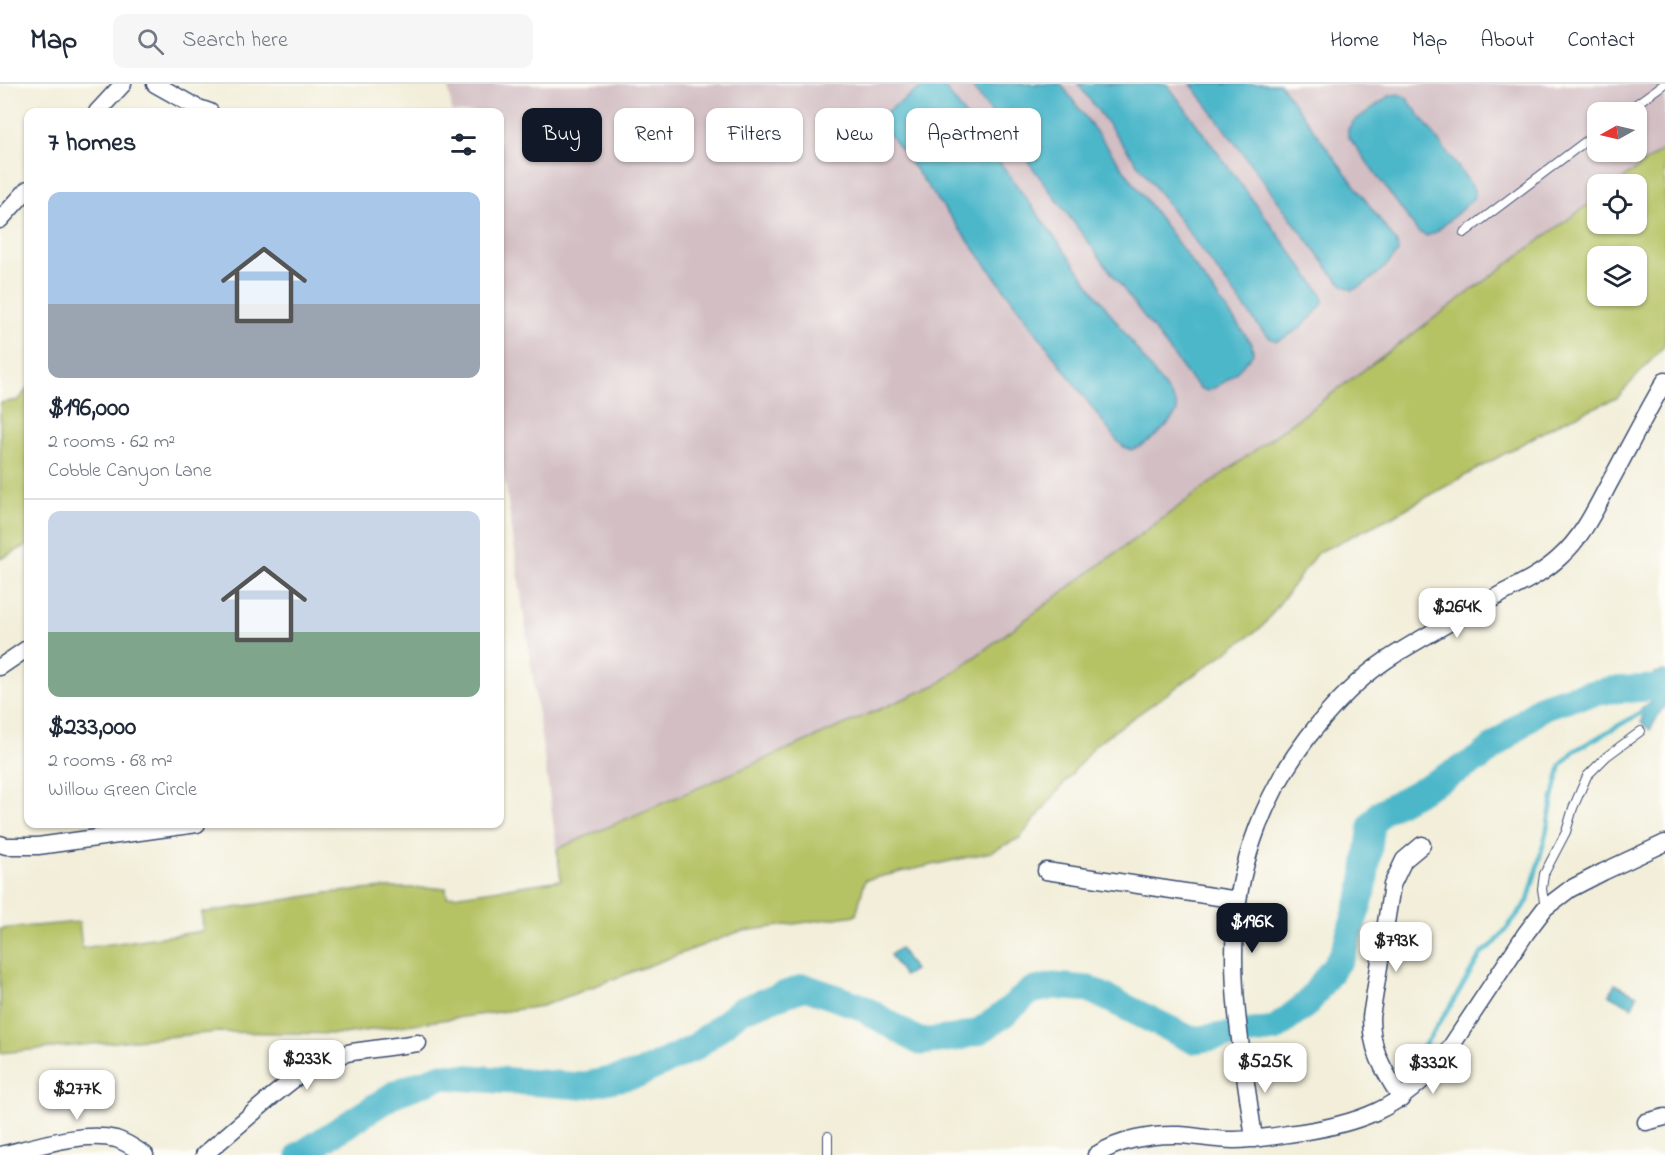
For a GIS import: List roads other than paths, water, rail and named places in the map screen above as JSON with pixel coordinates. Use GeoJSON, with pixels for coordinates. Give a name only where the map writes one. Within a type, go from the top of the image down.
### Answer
{"type":"FeatureCollection","features":[{"type":"Feature","properties":{"kind":"street"},"geometry":{"type":"LineString","coordinates":[[101,108],[123,84]]}},
{"type":"Feature","properties":{"kind":"street"},"geometry":{"type":"LineString","coordinates":[[155,84],[199,108]]}},
{"type":"Feature","properties":{"kind":"street"},"geometry":{"type":"LineString","coordinates":[[0,220],[24,193]]}},
{"type":"Feature","properties":{"kind":"street"},"geometry":{"type":"LineString","coordinates":[[1254,1139],[1237,1007],[1235,929],[1238,900],[1248,854],[1275,786],[1298,750],[1351,688],[1409,646],[1537,574],[1559,559],[1577,540],[1592,517],[1665,381]]}},
{"type":"Feature","properties":{"kind":"street"},"geometry":{"type":"LineString","coordinates":[[0,667],[24,651]]}},
{"type":"Feature","properties":{"kind":"street"},"geometry":{"type":"LineString","coordinates":[[0,844],[38,846],[168,828]]}},
{"type":"Feature","properties":{"kind":"street"},"geometry":{"type":"LineString","coordinates":[[1096,1155],[1108,1147],[1157,1136],[1254,1139],[1322,1130],[1349,1124],[1377,1113],[1401,1099],[1419,1084],[1446,1054],[1545,908],[1570,889],[1665,843]]}},
{"type":"Feature","properties":{"kind":"street"},"geometry":{"type":"LineString","coordinates":[[1401,1099],[1375,1051],[1371,1033],[1371,1017],[1392,885],[1404,860],[1422,845]]}},
{"type":"Feature","properties":{"kind":"street"},"geometry":{"type":"LineString","coordinates":[[1046,871],[1238,900]]}},
{"type":"Feature","properties":{"kind":"street"},"geometry":{"type":"LineString","coordinates":[[204,1155],[275,1094],[303,1072],[326,1058],[352,1052],[418,1044]]}},
{"type":"Feature","properties":{"kind":"street"},"geometry":{"type":"LineString","coordinates":[[1646,1122],[1665,1117]]}},
{"type":"Feature","properties":{"kind":"street"},"geometry":{"type":"LineString","coordinates":[[1,1155],[78,1138],[96,1137],[117,1140],[145,1155]]}},
{"type":"Feature","properties":{"kind":"lane"},"geometry":{"type":"LineString","coordinates":[[1638,102],[1664,84]]}},
{"type":"Feature","properties":{"kind":"lane"},"geometry":{"type":"LineString","coordinates":[[1464,233],[1587,140]]}},
{"type":"Feature","properties":{"kind":"lane"},"geometry":{"type":"LineString","coordinates":[[1545,908],[1542,889],[1544,874],[1566,832],[1573,808],[1587,776],[1607,756],[1641,731]]}},
{"type":"Feature","properties":{"kind":"lane"},"geometry":{"type":"LineString","coordinates":[[828,1136],[828,1155]]}},
{"type":"Feature","properties":{"kind":"water"},"geometry":{"type":"Polygon","coordinates":[[[929,84],[946,89],[960,108],[906,108],[906,157],[894,141],[894,108],[892,108],[929,84]]]}},
{"type":"Feature","properties":{"kind":"water"},"geometry":{"type":"Polygon","coordinates":[[[970,84],[1061,84],[1252,344],[1253,353],[1233,375],[1207,391],[1200,388],[1190,378],[1028,162],[1041,162],[1041,108],[988,108],[970,84]]]}},
{"type":"Feature","properties":{"kind":"water"},"geometry":{"type":"Polygon","coordinates":[[[1078,84],[1167,84],[1322,294],[1323,303],[1308,320],[1297,330],[1277,341],[1270,338],[1260,328],[1078,84]]]}},
{"type":"Feature","properties":{"kind":"water"},"geometry":{"type":"Polygon","coordinates":[[[1191,84],[1280,84],[1397,243],[1398,252],[1393,258],[1359,287],[1352,290],[1344,286],[1334,276],[1191,84]]]}},
{"type":"Feature","properties":{"kind":"water"},"geometry":{"type":"Polygon","coordinates":[[[1398,94],[1406,97],[1475,193],[1472,200],[1436,232],[1427,236],[1418,232],[1348,136],[1348,129],[1353,122],[1389,96],[1398,94]]]}},
{"type":"Feature","properties":{"kind":"water"},"geometry":{"type":"Polygon","coordinates":[[[910,162],[999,162],[1176,403],[1177,412],[1173,418],[1145,443],[1131,450],[1124,447],[1114,437],[910,162]]]}},
{"type":"Feature","properties":{"kind":"water"},"geometry":{"type":"Polygon","coordinates":[[[1665,671],[1665,708],[1662,709],[1650,730],[1641,722],[1643,715],[1640,710],[1652,702],[1655,673],[1665,671]]]}},
{"type":"Feature","properties":{"kind":"water"},"geometry":{"type":"Polygon","coordinates":[[[900,948],[914,970],[904,976],[890,955],[900,948]]]}},
{"type":"Feature","properties":{"kind":"water"},"geometry":{"type":"Polygon","coordinates":[[[1615,984],[1637,995],[1632,1007],[1609,995],[1615,984]]]}},
{"type":"Feature","properties":{"kind":"waterway"},"geometry":{"type":"LineString","coordinates":[[300,1155],[396,1093],[442,1076],[581,1086],[639,1074],[694,1048],[741,1010],[805,987],[859,1006],[920,1042],[955,1038],[978,1032],[1031,991],[1054,986],[1089,989],[1192,1040],[1275,1029],[1308,1003],[1343,954],[1363,891],[1372,824],[1381,812],[1480,758],[1542,707],[1570,698],[1610,690],[1653,688],[1665,685]]}},
{"type":"Feature","properties":{"kind":"waterway"},"geometry":{"type":"LineString","coordinates":[[1412,1064],[1482,953],[1496,942],[1528,901],[1561,765],[1574,751],[1644,711]]}}]}
